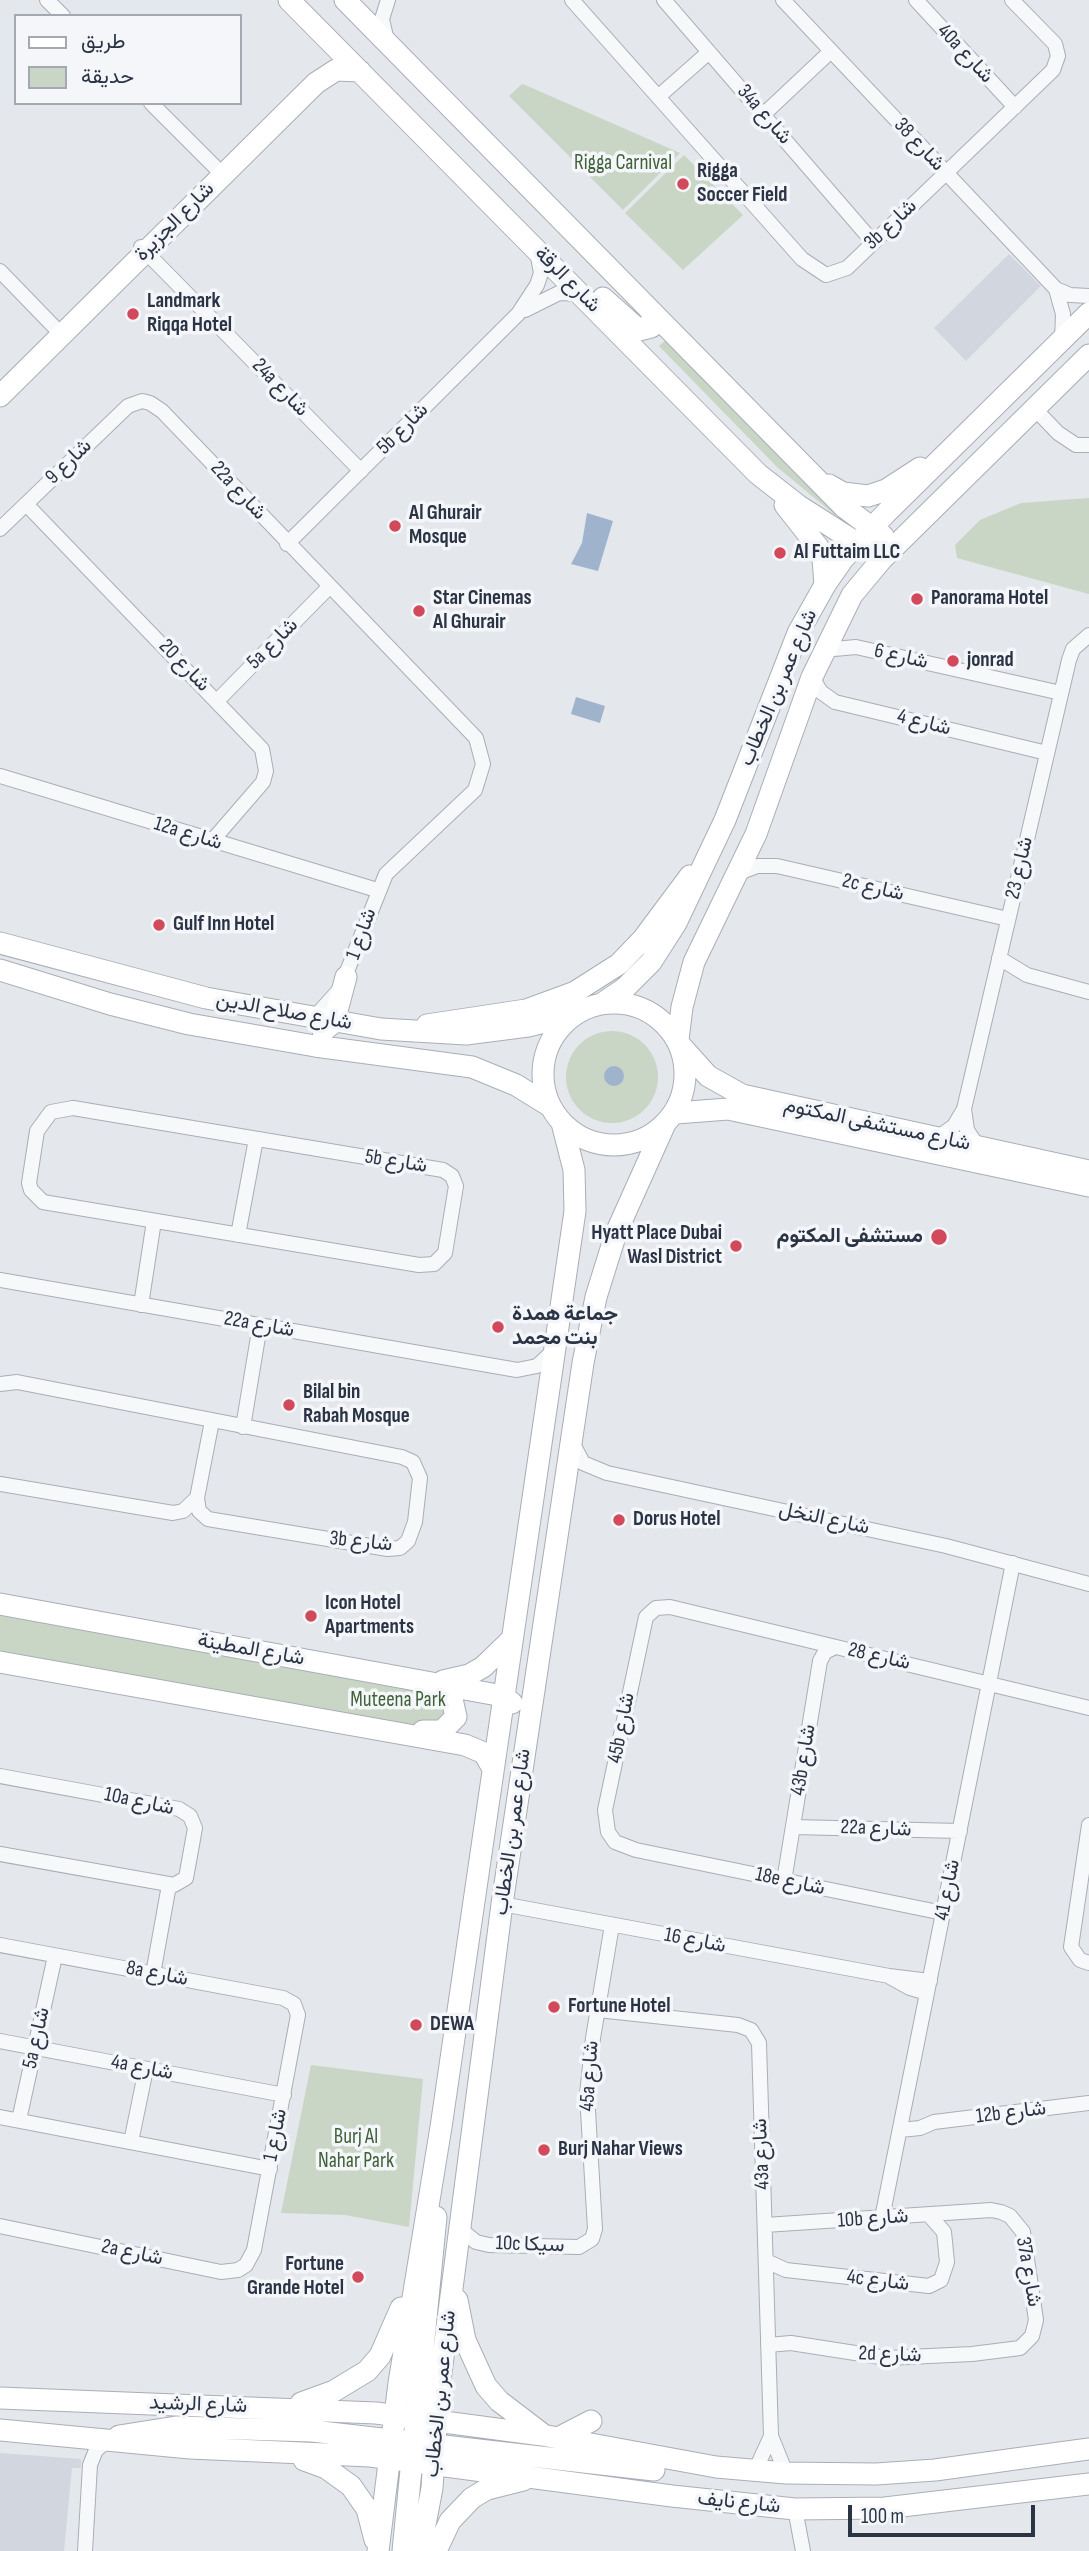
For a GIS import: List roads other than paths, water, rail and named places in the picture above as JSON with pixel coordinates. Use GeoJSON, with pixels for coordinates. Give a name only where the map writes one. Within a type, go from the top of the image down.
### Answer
{"type":"FeatureCollection","features":[{"type":"Feature","properties":{"kind":"main road","name":"شارع الرقة"},"geometry":{"type":"LineString","coordinates":[[289,0],[758,474],[810,513],[865,536]]}},
{"type":"Feature","properties":{"kind":"main road","name":"شارع الرقة"},"geometry":{"type":"LineString","coordinates":[[345,0],[652,315],[812,473],[855,518],[865,536]]}},
{"type":"Feature","properties":{"kind":"main road","name":"شارع الجزيرة"},"geometry":{"type":"LineString","coordinates":[[221,172],[312,76],[321,53],[317,28]]}},
{"type":"Feature","properties":{"kind":"main road","name":"شارع الجزيرة"},"geometry":{"type":"LineString","coordinates":[[0,381],[58,331],[325,75],[348,69],[360,71]]}},
{"type":"Feature","properties":{"kind":"main road"},"geometry":{"type":"LineString","coordinates":[[581,294],[605,299],[639,330],[651,327],[652,315]]}},
{"type":"Feature","properties":{"kind":"main road","name":"شارع عمر بن الخطاب"},"geometry":{"type":"LineString","coordinates":[[603,1003],[635,978],[665,943],[716,840],[783,667],[825,585],[865,536],[1089,313]]}},
{"type":"Feature","properties":{"kind":"main road","name":"شارع الجزيرة"},"geometry":{"type":"LineString","coordinates":[[0,396],[58,331]]}},
{"type":"Feature","properties":{"kind":"main road","name":"شارع عمر بن الخطاب"},"geometry":{"type":"LineString","coordinates":[[680,1043],[682,1007],[694,962],[738,873],[771,795],[823,650],[852,595],[889,551],[1089,355]]}},
{"type":"Feature","properties":{"kind":"main road"},"geometry":{"type":"LineString","coordinates":[[812,473],[843,493],[868,496],[886,490],[918,469],[942,461]]}},
{"type":"Feature","properties":{"kind":"main road"},"geometry":{"type":"LineString","coordinates":[[758,474],[818,547],[825,585]]}},
{"type":"Feature","properties":{"kind":"main road"},"geometry":{"type":"LineString","coordinates":[[865,536],[889,551]]}},
{"type":"Feature","properties":{"kind":"main road"},"geometry":{"type":"LineString","coordinates":[[404,1032],[451,1020],[526,1010],[575,992],[598,979],[643,939],[716,840]]}},
{"type":"Feature","properties":{"kind":"main road","name":"شارع صلاح الدين"},"geometry":{"type":"LineString","coordinates":[[0,943],[159,987],[324,1020],[404,1032],[497,1031],[573,1015]]}},
{"type":"Feature","properties":{"kind":"main road","name":"شارع صلاح الدين"},"geometry":{"type":"LineString","coordinates":[[0,970],[110,1004],[204,1027],[315,1046],[461,1065],[504,1079],[556,1114]]}},
{"type":"Feature","properties":{"kind":"main road"},"geometry":{"type":"LineString","coordinates":[[204,1027],[225,1021],[315,1033],[346,977]]}},
{"type":"Feature","properties":{"kind":"main road"},"geometry":{"type":"LineString","coordinates":[[620,1002],[654,1014],[680,1043],[686,1086],[670,1119],[646,1139],[613,1145],[580,1137],[556,1114],[543,1073],[545,1056],[560,1027],[573,1015],[603,1003],[620,1002]]}},
{"type":"Feature","properties":{"kind":"main road","name":"شارع مستشفى المكتوم"},"geometry":{"type":"LineString","coordinates":[[680,1043],[708,1076],[742,1095],[1089,1171]]}},
{"type":"Feature","properties":{"kind":"main road","name":"شارع مستشفى المكتوم"},"geometry":{"type":"LineString","coordinates":[[670,1119],[728,1109],[1089,1186]]}},
{"type":"Feature","properties":{"kind":"main road","name":"شارع عمر بن الخطاب"},"geometry":{"type":"LineString","coordinates":[[377,2551],[413,2451],[417,2261],[433,2174],[575,1201],[574,1170],[556,1114]]}},
{"type":"Feature","properties":{"kind":"main road","name":"شارع عمر بن الخطاب"},"geometry":{"type":"LineString","coordinates":[[420,2551],[429,2513],[413,2451],[415,2417],[454,2274],[502,1904],[589,1330],[606,1265],[628,1202],[670,1119]]}},
{"type":"Feature","properties":{"kind":"main road","name":"شارع المطينة"},"geometry":{"type":"LineString","coordinates":[[0,1604],[503,1696]]}},
{"type":"Feature","properties":{"kind":"main road"},"geometry":{"type":"LineString","coordinates":[[422,1681],[454,1680],[469,1675],[494,1659],[511,1640]]}},
{"type":"Feature","properties":{"kind":"main road"},"geometry":{"type":"LineString","coordinates":[[0,1662],[477,1748],[492,1767]]}},
{"type":"Feature","properties":{"kind":"main road"},"geometry":{"type":"LineString","coordinates":[[304,1716],[330,1714],[432,1732],[442,1731],[450,1726],[456,1717],[456,1706],[446,1693],[366,1671]]}},
{"type":"Feature","properties":{"kind":"main road"},"geometry":{"type":"LineString","coordinates":[[503,1696],[517,1713],[510,1787],[516,1807]]}},
{"type":"Feature","properties":{"kind":"main road"},"geometry":{"type":"LineString","coordinates":[[415,2417],[436,2230],[433,2174]]}},
{"type":"Feature","properties":{"kind":"main road"},"geometry":{"type":"LineString","coordinates":[[279,2408],[334,2391],[367,2371],[380,2356],[389,2339],[417,2261]]}},
{"type":"Feature","properties":{"kind":"main road"},"geometry":{"type":"LineString","coordinates":[[454,2274],[465,2340],[483,2380],[499,2401],[550,2436],[591,2421]]}},
{"type":"Feature","properties":{"kind":"main road"},"geometry":{"type":"LineString","coordinates":[[150,2387],[167,2404]]}},
{"type":"Feature","properties":{"kind":"main road","name":"شارع الرشيد"},"geometry":{"type":"LineString","coordinates":[[0,2398],[279,2408],[415,2417]]}},
{"type":"Feature","properties":{"kind":"main road","name":"شارع نايف"},"geometry":{"type":"LineString","coordinates":[[415,2417],[550,2436],[716,2467],[786,2473],[876,2474],[935,2470],[1089,2449]]}},
{"type":"Feature","properties":{"kind":"main road"},"geometry":{"type":"LineString","coordinates":[[108,2440],[134,2431],[176,2427],[288,2430],[413,2451],[653,2469],[716,2467]]}},
{"type":"Feature","properties":{"kind":"main road","name":"شارع الرشيد"},"geometry":{"type":"LineString","coordinates":[[0,2430],[281,2454],[413,2451]]}},
{"type":"Feature","properties":{"kind":"main road"},"geometry":{"type":"LineString","coordinates":[[403,2551],[413,2451]]}},
{"type":"Feature","properties":{"kind":"main road","name":"شارع نايف"},"geometry":{"type":"LineString","coordinates":[[413,2451],[538,2478],[795,2509],[853,2509],[929,2504],[1089,2484]]}},
{"type":"Feature","properties":{"kind":"main road"},"geometry":{"type":"LineString","coordinates":[[281,2454],[326,2468],[351,2486],[367,2509],[377,2551]]}},
{"type":"Feature","properties":{"kind":"main road"},"geometry":{"type":"LineString","coordinates":[[853,2509],[853,2492],[858,2485],[920,2479],[935,2470]]}},
{"type":"Feature","properties":{"kind":"main road"},"geometry":{"type":"LineString","coordinates":[[436,2551],[450,2521],[471,2498],[503,2483],[538,2478]]}},
{"type":"Feature","properties":{"kind":"street"},"geometry":{"type":"LineString","coordinates":[[47,0],[61,14]]}},
{"type":"Feature","properties":{"kind":"street"},"geometry":{"type":"LineString","coordinates":[[388,0],[382,19],[388,43]]}},
{"type":"Feature","properties":{"kind":"street"},"geometry":{"type":"LineString","coordinates":[[572,0],[658,97],[709,52]]}},
{"type":"Feature","properties":{"kind":"street","name":"34a شارع"},"geometry":{"type":"LineString","coordinates":[[664,0],[873,242]]}},
{"type":"Feature","properties":{"kind":"street","name":"شارع 38"},"geometry":{"type":"LineString","coordinates":[[783,0],[1056,289]]}},
{"type":"Feature","properties":{"kind":"street","name":"40a شارع"},"geometry":{"type":"LineString","coordinates":[[916,0],[1015,107]]}},
{"type":"Feature","properties":{"kind":"street","name":"3b شارع"},"geometry":{"type":"LineString","coordinates":[[658,97],[803,259],[819,273],[834,275],[947,174],[1048,76],[1058,56],[1051,40],[1012,0]]}},
{"type":"Feature","properties":{"kind":"street"},"geometry":{"type":"LineString","coordinates":[[764,115],[831,51]]}},
{"type":"Feature","properties":{"kind":"street"},"geometry":{"type":"LineString","coordinates":[[153,105],[221,172]]}},
{"type":"Feature","properties":{"kind":"street","name":"24a شارع"},"geometry":{"type":"LineString","coordinates":[[143,248],[361,471]]}},
{"type":"Feature","properties":{"kind":"street","name":"5b شارع"},"geometry":{"type":"LineString","coordinates":[[288,544],[518,314],[537,285],[541,273],[537,249]]}},
{"type":"Feature","properties":{"kind":"street"},"geometry":{"type":"LineString","coordinates":[[0,271],[58,331]]}},
{"type":"Feature","properties":{"kind":"street"},"geometry":{"type":"LineString","coordinates":[[1056,289],[1070,295],[1089,296]]}},
{"type":"Feature","properties":{"kind":"street"},"geometry":{"type":"LineString","coordinates":[[1056,289],[1063,314],[1062,340]]}},
{"type":"Feature","properties":{"kind":"street","name":"5b شارع"},"geometry":{"type":"LineString","coordinates":[[518,314],[548,296],[570,292],[581,294]]}},
{"type":"Feature","properties":{"kind":"street","name":"شارع 9"},"geometry":{"type":"LineString","coordinates":[[0,529],[128,406],[142,401]]}},
{"type":"Feature","properties":{"kind":"street","name":"22a شارع"},"geometry":{"type":"LineString","coordinates":[[142,401],[162,411],[329,587]]}},
{"type":"Feature","properties":{"kind":"street"},"geometry":{"type":"LineString","coordinates":[[1035,409],[1058,432],[1076,445],[1089,445]]}},
{"type":"Feature","properties":{"kind":"street","name":"شارع 20"},"geometry":{"type":"LineString","coordinates":[[26,504],[256,739],[265,759],[266,771],[257,791],[212,841]]}},
{"type":"Feature","properties":{"kind":"street","name":"5a شارع"},"geometry":{"type":"LineString","coordinates":[[218,700],[329,587]]}},
{"type":"Feature","properties":{"kind":"street","name":"شارع 1"},"geometry":{"type":"LineString","coordinates":[[329,587],[467,728],[482,751],[483,764],[475,790],[386,874],[377,890],[346,977],[347,1002],[357,1026]]}},
{"type":"Feature","properties":{"kind":"street","name":"شارع 23"},"geometry":{"type":"LineString","coordinates":[[937,1138],[954,1126],[964,1109],[1061,693],[1073,649],[1089,635]]}},
{"type":"Feature","properties":{"kind":"street","name":"شارع 6"},"geometry":{"type":"LineString","coordinates":[[823,650],[856,647],[1061,693]]}},
{"type":"Feature","properties":{"kind":"street","name":"شارع 4"},"geometry":{"type":"LineString","coordinates":[[812,677],[821,692],[835,702],[1047,753]]}},
{"type":"Feature","properties":{"kind":"street","name":"12a شارع"},"geometry":{"type":"LineString","coordinates":[[0,776],[377,890]]}},
{"type":"Feature","properties":{"kind":"street","name":"2c شارع"},"geometry":{"type":"LineString","coordinates":[[738,873],[758,866],[777,866],[1008,919]]}},
{"type":"Feature","properties":{"kind":"street"},"geometry":{"type":"LineString","coordinates":[[999,958],[1027,975],[1089,992]]}},
{"type":"Feature","properties":{"kind":"street","name":"5b شارع"},"geometry":{"type":"LineString","coordinates":[[73,1108],[256,1139],[448,1172],[456,1186],[447,1246],[440,1259],[427,1266],[50,1204],[36,1197],[31,1190],[29,1175],[37,1131],[45,1117],[58,1109],[73,1108]]}},
{"type":"Feature","properties":{"kind":"street"},"geometry":{"type":"LineString","coordinates":[[964,1109],[967,1130],[978,1147]]}},
{"type":"Feature","properties":{"kind":"street"},"geometry":{"type":"LineString","coordinates":[[238,1235],[256,1139]]}},
{"type":"Feature","properties":{"kind":"street"},"geometry":{"type":"LineString","coordinates":[[141,1305],[154,1221]]}},
{"type":"Feature","properties":{"kind":"street","name":"22a شارع"},"geometry":{"type":"LineString","coordinates":[[0,1280],[517,1370]]}},
{"type":"Feature","properties":{"kind":"street"},"geometry":{"type":"LineString","coordinates":[[243,1427],[260,1325]]}},
{"type":"Feature","properties":{"kind":"street"},"geometry":{"type":"LineString","coordinates":[[517,1370],[537,1366],[552,1352]]}},
{"type":"Feature","properties":{"kind":"street"},"geometry":{"type":"LineString","coordinates":[[517,1370],[535,1380],[545,1398]]}},
{"type":"Feature","properties":{"kind":"street","name":"3b شارع"},"geometry":{"type":"LineString","coordinates":[[0,1384],[17,1382],[387,1453],[413,1462],[420,1478],[415,1522],[408,1541],[400,1548],[388,1549],[215,1521],[203,1516],[197,1498]]}},
{"type":"Feature","properties":{"kind":"street"},"geometry":{"type":"LineString","coordinates":[[0,1484],[173,1513],[183,1511],[197,1498],[212,1421]]}},
{"type":"Feature","properties":{"kind":"street","name":"شارع النخل"},"geometry":{"type":"LineString","coordinates":[[571,1441],[583,1463],[607,1473],[1013,1563],[1089,1584]]}},
{"type":"Feature","properties":{"kind":"street","name":"شارع 41"},"geometry":{"type":"LineString","coordinates":[[882,2218],[1013,1563]]}},
{"type":"Feature","properties":{"kind":"street","name":"شارع 28"},"geometry":{"type":"LineString","coordinates":[[670,1607],[1089,1708]]}},
{"type":"Feature","properties":{"kind":"street","name":"45b شارع"},"geometry":{"type":"LineString","coordinates":[[636,1850],[615,1842],[608,1832],[605,1810],[643,1624],[656,1608],[670,1607]]}},
{"type":"Feature","properties":{"kind":"street","name":"43b شارع"},"geometry":{"type":"LineString","coordinates":[[784,1881],[820,1661],[825,1652],[835,1647]]}},
{"type":"Feature","properties":{"kind":"street","name":"10a شارع"},"geometry":{"type":"LineString","coordinates":[[0,1776],[185,1812],[195,1828],[186,1878],[179,1885],[169,1885]]}},
{"type":"Feature","properties":{"kind":"street"},"geometry":{"type":"LineString","coordinates":[[1089,1825],[1071,1938],[1074,1954],[1089,1963]]}},
{"type":"Feature","properties":{"kind":"street","name":"22a شارع"},"geometry":{"type":"LineString","coordinates":[[793,1826],[960,1831]]}},
{"type":"Feature","properties":{"kind":"street","name":"18e شارع"},"geometry":{"type":"LineString","coordinates":[[636,1850],[943,1913]]}},
{"type":"Feature","properties":{"kind":"street"},"geometry":{"type":"LineString","coordinates":[[0,1854],[169,1885],[153,1974]]}},
{"type":"Feature","properties":{"kind":"street","name":"شارع 16"},"geometry":{"type":"LineString","coordinates":[[502,1904],[889,1976],[910,1988],[928,1987]]}},
{"type":"Feature","properties":{"kind":"street","name":"45a شارع"},"geometry":{"type":"LineString","coordinates":[[595,2229],[587,2094],[612,1925]]}},
{"type":"Feature","properties":{"kind":"street","name":"8a شارع"},"geometry":{"type":"LineString","coordinates":[[0,1945],[283,1998],[297,2009],[298,2021]]}},
{"type":"Feature","properties":{"kind":"street","name":"5a شارع"},"geometry":{"type":"LineString","coordinates":[[19,2120],[55,1956]]}},
{"type":"Feature","properties":{"kind":"street","name":"43a شارع"},"geometry":{"type":"LineString","coordinates":[[598,2010],[738,2025],[756,2036],[760,2050],[771,2436],[786,2473]]}},
{"type":"Feature","properties":{"kind":"street","name":"شارع 1"},"geometry":{"type":"LineString","coordinates":[[254,2250],[298,2021]]}},
{"type":"Feature","properties":{"kind":"street","name":"4a شارع"},"geometry":{"type":"LineString","coordinates":[[0,2041],[284,2095]]}},
{"type":"Feature","properties":{"kind":"street"},"geometry":{"type":"LineString","coordinates":[[131,2142],[146,2069]]}},
{"type":"Feature","properties":{"kind":"street","name":"12b شارع"},"geometry":{"type":"LineString","coordinates":[[900,2130],[920,2128],[934,2122],[1089,2103]]}},
{"type":"Feature","properties":{"kind":"street","name":"12b شارع"},"geometry":{"type":"LineString","coordinates":[[903,2111],[934,2122]]}},
{"type":"Feature","properties":{"kind":"street"},"geometry":{"type":"LineString","coordinates":[[0,2117],[270,2169]]}},
{"type":"Feature","properties":{"kind":"street","name":"37a شارع"},"geometry":{"type":"LineString","coordinates":[[981,2211],[991,2210],[1010,2216],[1018,2223],[1026,2242],[1035,2328],[1027,2343],[1012,2350]]}},
{"type":"Feature","properties":{"kind":"street","name":"10b شارع"},"geometry":{"type":"LineString","coordinates":[[765,2225],[981,2211]]}},
{"type":"Feature","properties":{"kind":"street"},"geometry":{"type":"LineString","coordinates":[[929,2215],[944,2232],[956,2213]]}},
{"type":"Feature","properties":{"kind":"street","name":"2a شارع"},"geometry":{"type":"LineString","coordinates":[[0,2226],[220,2272],[238,2270],[246,2265],[254,2250]]}},
{"type":"Feature","properties":{"kind":"street","name":"10c سيكا"},"geometry":{"type":"LineString","coordinates":[[460,2228],[476,2242],[489,2245],[579,2247],[589,2243],[595,2229]]}},
{"type":"Feature","properties":{"kind":"street","name":"4c شارع"},"geometry":{"type":"LineString","coordinates":[[766,2261],[786,2270],[929,2286],[941,2280],[947,2269],[944,2232]]}},
{"type":"Feature","properties":{"kind":"street","name":"2d شارع"},"geometry":{"type":"LineString","coordinates":[[768,2344],[791,2343],[887,2358],[1012,2350]]}},
{"type":"Feature","properties":{"kind":"street"},"geometry":{"type":"LineString","coordinates":[[68,2435],[83,2447],[90,2465]]}},
{"type":"Feature","properties":{"kind":"street","name":"43a شارع"},"geometry":{"type":"LineString","coordinates":[[755,2471],[771,2436]]}},
{"type":"Feature","properties":{"kind":"street"},"geometry":{"type":"LineString","coordinates":[[85,2551],[90,2465],[96,2450],[108,2440]]}},
{"type":"Feature","properties":{"kind":"street"},"geometry":{"type":"LineString","coordinates":[[795,2509],[803,2551]]}},
{"type":"Feature","properties":{"kind":"water"},"geometry":{"type":"Polygon","coordinates":[[[587,513],[613,521],[598,571],[571,564],[582,543],[587,513]]]}},
{"type":"Feature","properties":{"kind":"water"},"geometry":{"type":"Polygon","coordinates":[[[576,697],[605,706],[600,723],[571,714],[576,697]]]}},
{"type":"Feature","properties":{"kind":"water"},"geometry":{"type":"Polygon","coordinates":[[[614,1066],[621,1069],[624,1076],[621,1083],[614,1086],[607,1083],[604,1076],[607,1069],[614,1066]]]}},
{"type":"Feature","properties":{"kind":"place","name":"Rigga Soccer Field"},"geometry":{"type":"Point","coordinates":[683,184]}},
{"type":"Feature","properties":{"kind":"place","name":"Landmark Riqqa Hotel"},"geometry":{"type":"Point","coordinates":[133,314]}},
{"type":"Feature","properties":{"kind":"place","name":"Al Ghurair Mosque"},"geometry":{"type":"Point","coordinates":[395,526]}},
{"type":"Feature","properties":{"kind":"place","name":"Al Futtaim LLC"},"geometry":{"type":"Point","coordinates":[780,553]}},
{"type":"Feature","properties":{"kind":"place","name":"Panorama Hotel"},"geometry":{"type":"Point","coordinates":[917,599]}},
{"type":"Feature","properties":{"kind":"place","name":"Star Cinemas Al Ghurair"},"geometry":{"type":"Point","coordinates":[419,611]}},
{"type":"Feature","properties":{"kind":"place","name":"jonrad"},"geometry":{"type":"Point","coordinates":[953,661]}},
{"type":"Feature","properties":{"kind":"place","name":"Gulf Inn Hotel"},"geometry":{"type":"Point","coordinates":[159,925]}},
{"type":"Feature","properties":{"kind":"place","name":"مستشفى المكتوم"},"geometry":{"type":"Point","coordinates":[939,1237]}},
{"type":"Feature","properties":{"kind":"place","name":"Hyatt Place Dubai Wasl District"},"geometry":{"type":"Point","coordinates":[736,1246]}},
{"type":"Feature","properties":{"kind":"place","name":"جماعة همدة بنت محمد"},"geometry":{"type":"Point","coordinates":[498,1327]}},
{"type":"Feature","properties":{"kind":"place","name":"Bilal bin Rabah Mosque"},"geometry":{"type":"Point","coordinates":[289,1405]}},
{"type":"Feature","properties":{"kind":"place","name":"Dorus Hotel"},"geometry":{"type":"Point","coordinates":[619,1520]}},
{"type":"Feature","properties":{"kind":"place","name":"Icon Hotel Apartments"},"geometry":{"type":"Point","coordinates":[311,1616]}},
{"type":"Feature","properties":{"kind":"place","name":"Fortune Hotel"},"geometry":{"type":"Point","coordinates":[554,2007]}},
{"type":"Feature","properties":{"kind":"place","name":"DEWA"},"geometry":{"type":"Point","coordinates":[416,2025]}},
{"type":"Feature","properties":{"kind":"place","name":"Burj Nahar Views"},"geometry":{"type":"Point","coordinates":[544,2150]}},
{"type":"Feature","properties":{"kind":"place","name":"Fortune Grande Hotel"},"geometry":{"type":"Point","coordinates":[358,2277]}},
{"type":"Feature","properties":{"kind":"park label","name":"Rigga Carnival"},"geometry":{"type":"Point","coordinates":[623,164]}},
{"type":"Feature","properties":{"kind":"park label","name":"Muteena Park"},"geometry":{"type":"Point","coordinates":[398,1701]}},
{"type":"Feature","properties":{"kind":"park label","name":"Burj Al Nahar Park"},"geometry":{"type":"Point","coordinates":[356,2150]}}]}
